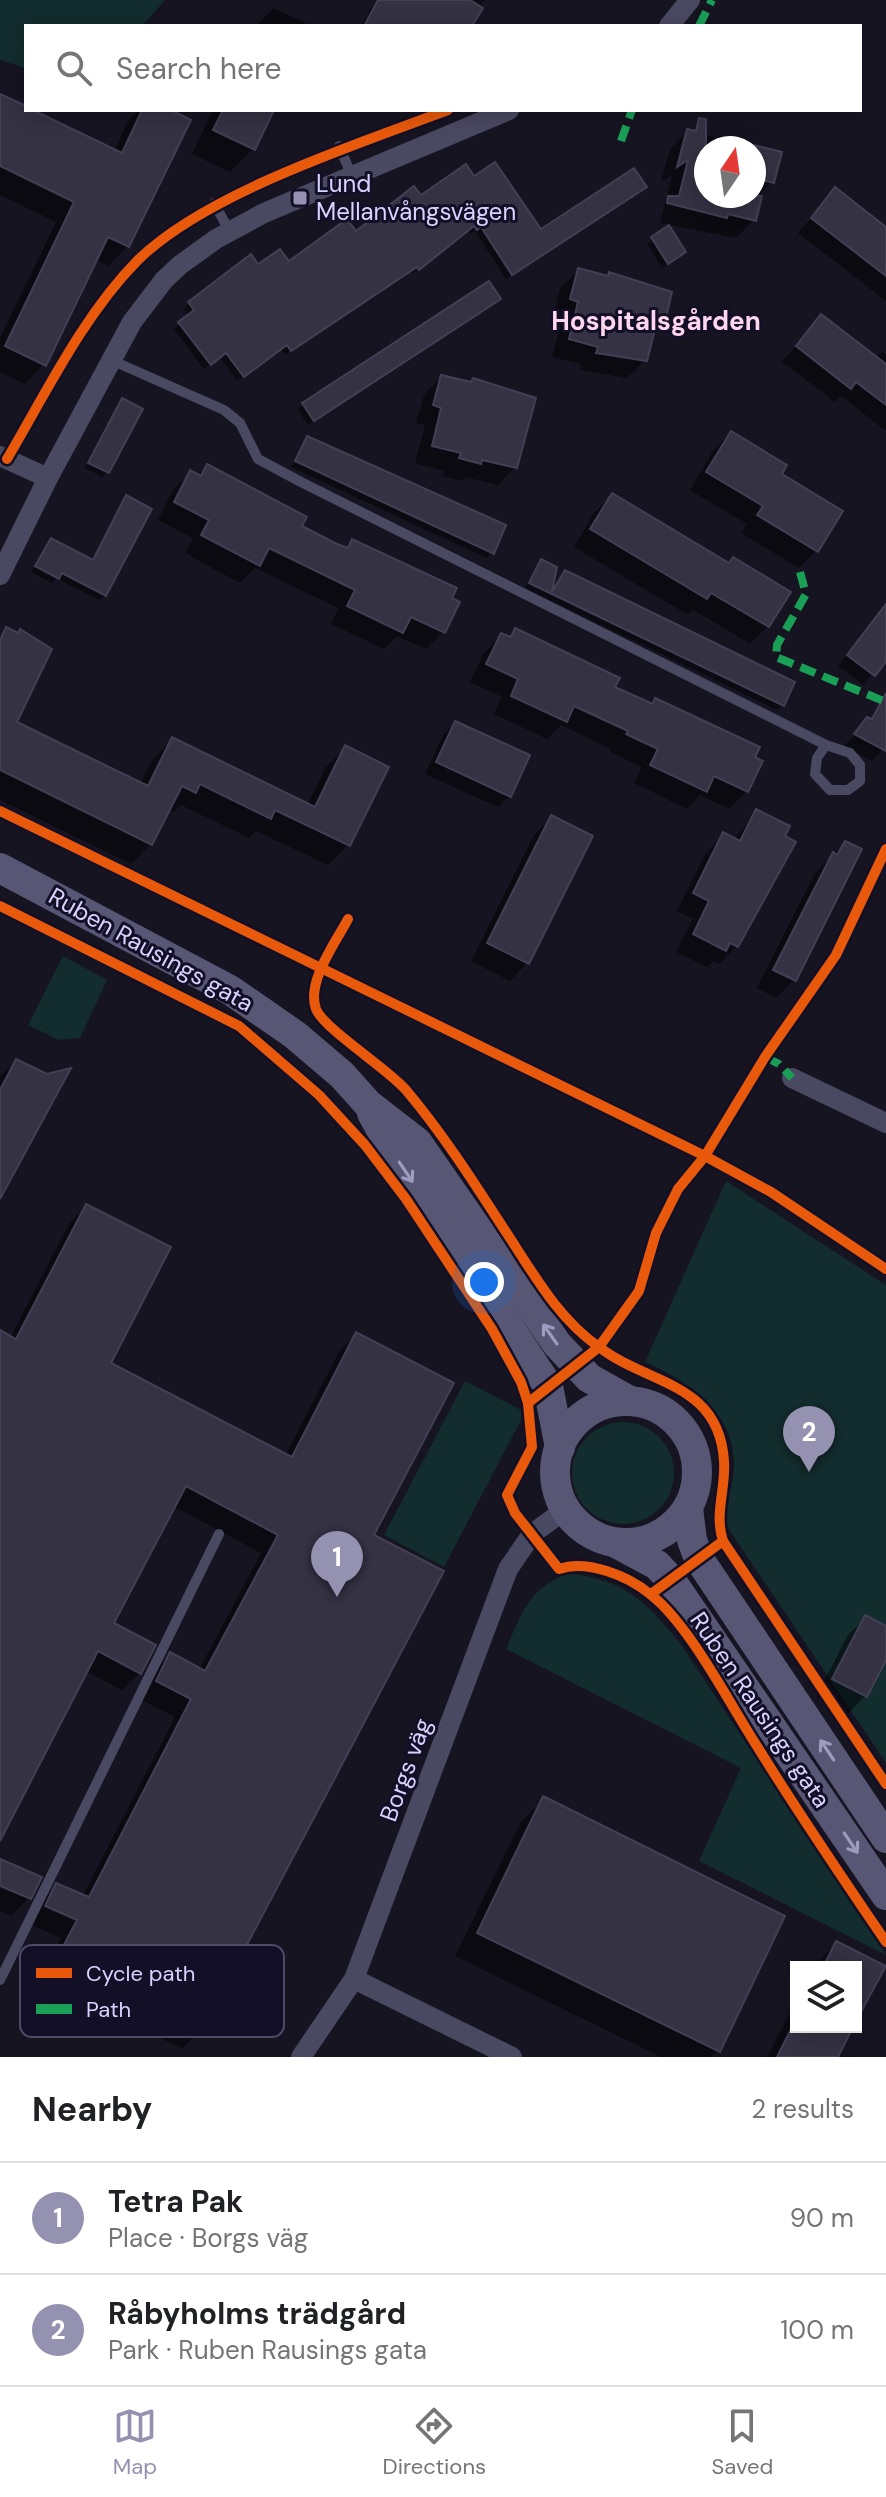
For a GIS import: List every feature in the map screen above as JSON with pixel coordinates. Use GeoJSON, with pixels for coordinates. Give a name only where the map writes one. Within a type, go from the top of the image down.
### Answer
{"type":"FeatureCollection","features":[{"type":"Feature","properties":{"kind":"main road","name":"Ruben Rausings gata"},"geometry":{"type":"LineString","coordinates":[[0,868],[230,990],[295,1035],[342,1075],[368,1104],[417,1142],[557,1344],[589,1378],[630,1401],[654,1406],[675,1419],[690,1439],[697,1461],[697,1486],[688,1508],[692,1540],[699,1559],[886,1838]]}},
{"type":"Feature","properties":{"kind":"main road","name":"Ruben Rausings gata"},"geometry":{"type":"LineString","coordinates":[[368,1104],[396,1157],[548,1386],[560,1448],[556,1479],[566,1509],[579,1525],[596,1537],[616,1543],[657,1565],[670,1579],[886,1895]]}},
{"type":"Feature","properties":{"kind":"main road"},"geometry":{"type":"LineString","coordinates":[[560,1448],[568,1432],[588,1413],[612,1402],[630,1401]]}},
{"type":"Feature","properties":{"kind":"main road"},"geometry":{"type":"LineString","coordinates":[[616,1543],[637,1543],[657,1537],[675,1525],[688,1508]]}},
{"type":"Feature","properties":{"kind":"street"},"geometry":{"type":"LineString","coordinates":[[671,24],[690,0]]}},
{"type":"Feature","properties":{"kind":"street"},"geometry":{"type":"LineString","coordinates":[[0,575],[132,322],[164,280],[230,232],[504,112]]}},
{"type":"Feature","properties":{"kind":"street"},"geometry":{"type":"LineString","coordinates":[[0,456],[48,478]]}},
{"type":"Feature","properties":{"kind":"street"},"geometry":{"type":"LineString","coordinates":[[792,1078],[886,1123]]}},
{"type":"Feature","properties":{"kind":"street","name":"Borgs väg"},"geometry":{"type":"LineString","coordinates":[[301,2057],[354,1979],[508,1569],[532,1534],[566,1509]]}},
{"type":"Feature","properties":{"kind":"street"},"geometry":{"type":"LineString","coordinates":[[354,1979],[512,2057]]}},
{"type":"Feature","properties":{"kind":"lane"},"geometry":{"type":"LineString","coordinates":[[339,146],[352,176]]}},
{"type":"Feature","properties":{"kind":"lane"},"geometry":{"type":"LineString","coordinates":[[214,203],[230,232]]}},
{"type":"Feature","properties":{"kind":"lane"},"geometry":{"type":"LineString","coordinates":[[111,360],[224,410],[240,423],[258,459],[289,476],[826,745],[850,753],[860,765],[860,781],[848,790],[830,790],[815,774],[817,758],[826,745]]}},
{"type":"Feature","properties":{"kind":"lane"},"geometry":{"type":"LineString","coordinates":[[0,1980],[219,1534]]}},
{"type":"Feature","properties":{"kind":"green space"},"geometry":{"type":"Polygon","coordinates":[[[0,0],[165,0],[144,24],[24,24],[24,68],[0,60],[0,0]]]}},
{"type":"Feature","properties":{"kind":"green space"},"geometry":{"type":"Polygon","coordinates":[[[63,956],[107,980],[80,1038],[59,1040],[28,1025],[63,956]]]}},
{"type":"Feature","properties":{"kind":"green space"},"geometry":{"type":"Polygon","coordinates":[[[726,1181],[886,1285],[886,1763],[726,1525],[734,1464],[732,1445],[717,1413],[692,1388],[645,1362],[726,1181]]]}},
{"type":"Feature","properties":{"kind":"green space"},"geometry":{"type":"Polygon","coordinates":[[[465,1381],[521,1410],[521,1420],[444,1567],[384,1535],[465,1381]]]}},
{"type":"Feature","properties":{"kind":"green space"},"geometry":{"type":"Polygon","coordinates":[[[623,1422],[643,1425],[666,1444],[671,1453],[674,1473],[671,1493],[652,1516],[643,1521],[623,1524],[603,1521],[580,1502],[575,1493],[572,1473],[575,1453],[594,1430],[603,1425],[623,1422]]]}},
{"type":"Feature","properties":{"kind":"green space"},"geometry":{"type":"Polygon","coordinates":[[[569,1573],[606,1582],[634,1596],[682,1646],[886,1955],[699,1861],[741,1768],[506,1649],[528,1603],[544,1586],[569,1573]]]}},
{"type":"Feature","properties":{"kind":"building"},"geometry":{"type":"Polygon","coordinates":[[[378,0],[470,0],[483,8],[473,24],[365,24],[378,0]]]}},
{"type":"Feature","properties":{"kind":"building"},"geometry":{"type":"Polygon","coordinates":[[[0,94],[24,105],[24,112],[37,112],[122,153],[141,112],[175,112],[191,120],[129,247],[108,237],[46,366],[5,346],[74,202],[0,166],[0,94]]]}},
{"type":"Feature","properties":{"kind":"building"},"geometry":{"type":"Polygon","coordinates":[[[222,112],[273,112],[255,150],[213,130],[222,112]]]}},
{"type":"Feature","properties":{"kind":"building"},"geometry":{"type":"Polygon","coordinates":[[[699,118],[706,119],[706,136],[694,136],[694,208],[759,208],[756,221],[728,214],[727,218],[667,203],[668,196],[679,196],[688,160],[677,167],[687,129],[696,131],[699,118]]]}},
{"type":"Feature","properties":{"kind":"building"},"geometry":{"type":"Polygon","coordinates":[[[766,148],[782,152],[774,183],[766,181],[766,148]]]}},
{"type":"Feature","properties":{"kind":"building"},"geometry":{"type":"Polygon","coordinates":[[[495,162],[541,229],[634,168],[647,187],[512,275],[481,227],[477,230],[474,226],[419,270],[417,267],[291,351],[287,345],[244,377],[226,353],[211,365],[178,322],[194,310],[188,302],[251,254],[258,264],[280,249],[289,261],[347,219],[356,231],[414,186],[421,195],[466,164],[474,176],[495,162]]]}},
{"type":"Feature","properties":{"kind":"building"},"geometry":{"type":"Polygon","coordinates":[[[835,187],[886,227],[886,276],[811,218],[835,187]]]}},
{"type":"Feature","properties":{"kind":"building"},"geometry":{"type":"Polygon","coordinates":[[[669,225],[686,252],[668,264],[651,237],[669,225]]]}},
{"type":"Feature","properties":{"kind":"building"},"geometry":{"type":"Polygon","coordinates":[[[578,268],[608,276],[609,272],[672,292],[665,322],[657,321],[647,361],[596,353],[598,347],[569,339],[578,302],[570,299],[578,268]]]}},
{"type":"Feature","properties":{"kind":"building"},"geometry":{"type":"Polygon","coordinates":[[[489,281],[501,299],[314,421],[302,403],[489,281]]]}},
{"type":"Feature","properties":{"kind":"building"},"geometry":{"type":"Polygon","coordinates":[[[821,314],[886,364],[886,405],[856,382],[851,389],[796,346],[821,314]]]}},
{"type":"Feature","properties":{"kind":"building"},"geometry":{"type":"Polygon","coordinates":[[[441,375],[471,382],[473,378],[536,398],[517,468],[482,460],[481,464],[459,458],[461,453],[432,446],[441,408],[433,405],[441,375]]]}},
{"type":"Feature","properties":{"kind":"building"},"geometry":{"type":"Polygon","coordinates":[[[122,398],[143,409],[109,473],[88,463],[122,398]]]}},
{"type":"Feature","properties":{"kind":"building"},"geometry":{"type":"Polygon","coordinates":[[[731,431],[787,465],[782,474],[843,511],[818,552],[757,515],[763,506],[706,472],[731,431]]]}},
{"type":"Feature","properties":{"kind":"building"},"geometry":{"type":"Polygon","coordinates":[[[307,436],[506,525],[494,554],[295,461],[307,436]]]}},
{"type":"Feature","properties":{"kind":"building"},"geometry":{"type":"Polygon","coordinates":[[[207,464],[307,517],[302,526],[337,544],[348,548],[352,539],[457,588],[452,598],[460,602],[445,633],[411,617],[403,633],[347,606],[355,590],[269,548],[260,566],[201,535],[209,520],[174,502],[190,470],[201,476],[207,464]]]}},
{"type":"Feature","properties":{"kind":"building"},"geometry":{"type":"Polygon","coordinates":[[[612,493],[729,563],[733,557],[791,592],[769,627],[711,593],[707,599],[590,529],[612,493]]]}},
{"type":"Feature","properties":{"kind":"building"},"geometry":{"type":"Polygon","coordinates":[[[126,495],[152,509],[106,596],[62,573],[59,579],[35,566],[51,538],[93,560],[126,495]]]}},
{"type":"Feature","properties":{"kind":"building"},"geometry":{"type":"Polygon","coordinates":[[[541,559],[557,567],[552,592],[565,570],[795,682],[784,706],[529,583],[541,559]]]}},
{"type":"Feature","properties":{"kind":"building"},"geometry":{"type":"Polygon","coordinates":[[[886,604],[886,662],[875,676],[847,655],[886,604]]]}},
{"type":"Feature","properties":{"kind":"building"},"geometry":{"type":"Polygon","coordinates":[[[6,627],[18,633],[20,629],[52,649],[17,722],[148,786],[172,737],[315,807],[345,745],[389,767],[350,846],[275,810],[271,819],[200,784],[196,793],[182,786],[152,845],[0,770],[0,640],[6,627]]]}},
{"type":"Feature","properties":{"kind":"building"},"geometry":{"type":"Polygon","coordinates":[[[515,628],[620,678],[615,687],[653,704],[655,698],[760,747],[755,757],[763,761],[748,792],[714,776],[707,792],[650,765],[658,749],[626,734],[628,731],[574,706],[567,722],[511,696],[518,679],[486,664],[501,633],[511,637],[515,628]]]}},
{"type":"Feature","properties":{"kind":"building"},"geometry":{"type":"Polygon","coordinates":[[[886,693],[886,751],[854,734],[867,717],[872,719],[886,693]]]}},
{"type":"Feature","properties":{"kind":"building"},"geometry":{"type":"Polygon","coordinates":[[[455,721],[530,755],[511,797],[436,762],[455,721]]]}},
{"type":"Feature","properties":{"kind":"building"},"geometry":{"type":"Polygon","coordinates":[[[756,809],[790,826],[785,836],[796,842],[738,947],[730,943],[726,951],[693,934],[709,901],[693,893],[723,832],[740,841],[756,809]]]}},
{"type":"Feature","properties":{"kind":"building"},"geometry":{"type":"Polygon","coordinates":[[[551,815],[593,836],[529,964],[487,943],[551,815]]]}},
{"type":"Feature","properties":{"kind":"building"},"geometry":{"type":"Polygon","coordinates":[[[845,841],[862,849],[796,981],[773,970],[833,852],[837,855],[845,841]]]}},
{"type":"Feature","properties":{"kind":"building"},"geometry":{"type":"Polygon","coordinates":[[[16,1059],[47,1074],[71,1068],[0,1199],[0,1090],[16,1059]]]}},
{"type":"Feature","properties":{"kind":"building"},"geometry":{"type":"Polygon","coordinates":[[[86,1204],[171,1247],[111,1363],[292,1457],[356,1332],[454,1383],[374,1535],[444,1571],[247,1945],[64,1945],[77,1920],[45,1906],[56,1883],[89,1897],[191,1699],[156,1681],[170,1652],[205,1671],[278,1535],[186,1486],[114,1623],[156,1645],[141,1674],[98,1651],[0,1841],[0,1330],[16,1339],[86,1204]]]}},
{"type":"Feature","properties":{"kind":"building"},"geometry":{"type":"Polygon","coordinates":[[[865,1615],[886,1626],[886,1660],[867,1697],[832,1679],[865,1615]]]}},
{"type":"Feature","properties":{"kind":"building"},"geometry":{"type":"Polygon","coordinates":[[[543,1796],[785,1916],[720,2052],[477,1933],[543,1796]]]}},
{"type":"Feature","properties":{"kind":"building"},"geometry":{"type":"Polygon","coordinates":[[[0,1859],[42,1877],[31,1899],[0,1886],[0,1859]]]}},
{"type":"Feature","properties":{"kind":"building"},"geometry":{"type":"Polygon","coordinates":[[[836,1941],[886,1966],[862,2010],[862,1961],[826,1961],[836,1941]]]}},
{"type":"Feature","properties":{"kind":"building"},"geometry":{"type":"Polygon","coordinates":[[[790,2031],[850,2033],[838,2057],[777,2057],[790,2031]]]}},
{"type":"Feature","properties":{"kind":"marked path"},"geometry":{"type":"LineString","coordinates":[[700,24],[712,0]]}},
{"type":"Feature","properties":{"kind":"marked path"},"geometry":{"type":"LineString","coordinates":[[621,141],[631,112]]}},
{"type":"Feature","properties":{"kind":"marked path"},"geometry":{"type":"LineString","coordinates":[[800,572],[806,594],[777,645],[776,657],[886,702]]}},
{"type":"Feature","properties":{"kind":"marked path"},"geometry":{"type":"LineString","coordinates":[[765,1057],[779,1064],[792,1078]]}},
{"type":"Feature","properties":{"kind":"cycle path"},"geometry":{"type":"LineString","coordinates":[[7,459],[66,356],[99,306],[137,261],[166,236],[242,192],[284,173],[443,112]]}},
{"type":"Feature","properties":{"kind":"cycle path"},"geometry":{"type":"LineString","coordinates":[[0,811],[705,1156],[771,1192],[886,1269]]}},
{"type":"Feature","properties":{"kind":"cycle path"},"geometry":{"type":"LineString","coordinates":[[348,919],[319,975],[314,998],[316,1009],[331,1027],[406,1090],[457,1158],[546,1293],[570,1322],[599,1347],[639,1291],[656,1233],[678,1189],[705,1156],[765,1057],[836,955],[886,849]]}},
{"type":"Feature","properties":{"kind":"cycle path"},"geometry":{"type":"LineString","coordinates":[[0,906],[239,1026],[319,1095],[365,1145],[406,1199],[492,1329],[521,1382],[528,1403],[532,1447],[507,1495],[515,1513],[559,1569],[582,1566],[607,1571],[641,1587],[665,1607],[707,1664],[787,1794],[886,1942]]}},
{"type":"Feature","properties":{"kind":"cycle path"},"geometry":{"type":"LineString","coordinates":[[528,1403],[599,1347],[618,1360],[678,1389],[695,1400],[709,1415],[719,1435],[724,1461],[720,1511],[723,1541],[651,1594]]}},
{"type":"Feature","properties":{"kind":"cycle path"},"geometry":{"type":"LineString","coordinates":[[723,1541],[886,1784]]}},
{"type":"Feature","properties":{"kind":"place","name":"Lund Mellanvångsvägen"},"geometry":{"type":"Point","coordinates":[300,198]}},
{"type":"Feature","properties":{"kind":"place","name":"Råbyholms trädgård"},"geometry":{"type":"Point","coordinates":[809,1472]}},
{"type":"Feature","properties":{"kind":"place","name":"Tetra Pak"},"geometry":{"type":"Point","coordinates":[337,1597]}},
{"type":"Feature","properties":{"kind":"district","name":"Hospitalsgården"},"geometry":{"type":"Point","coordinates":[656,321]}}]}
